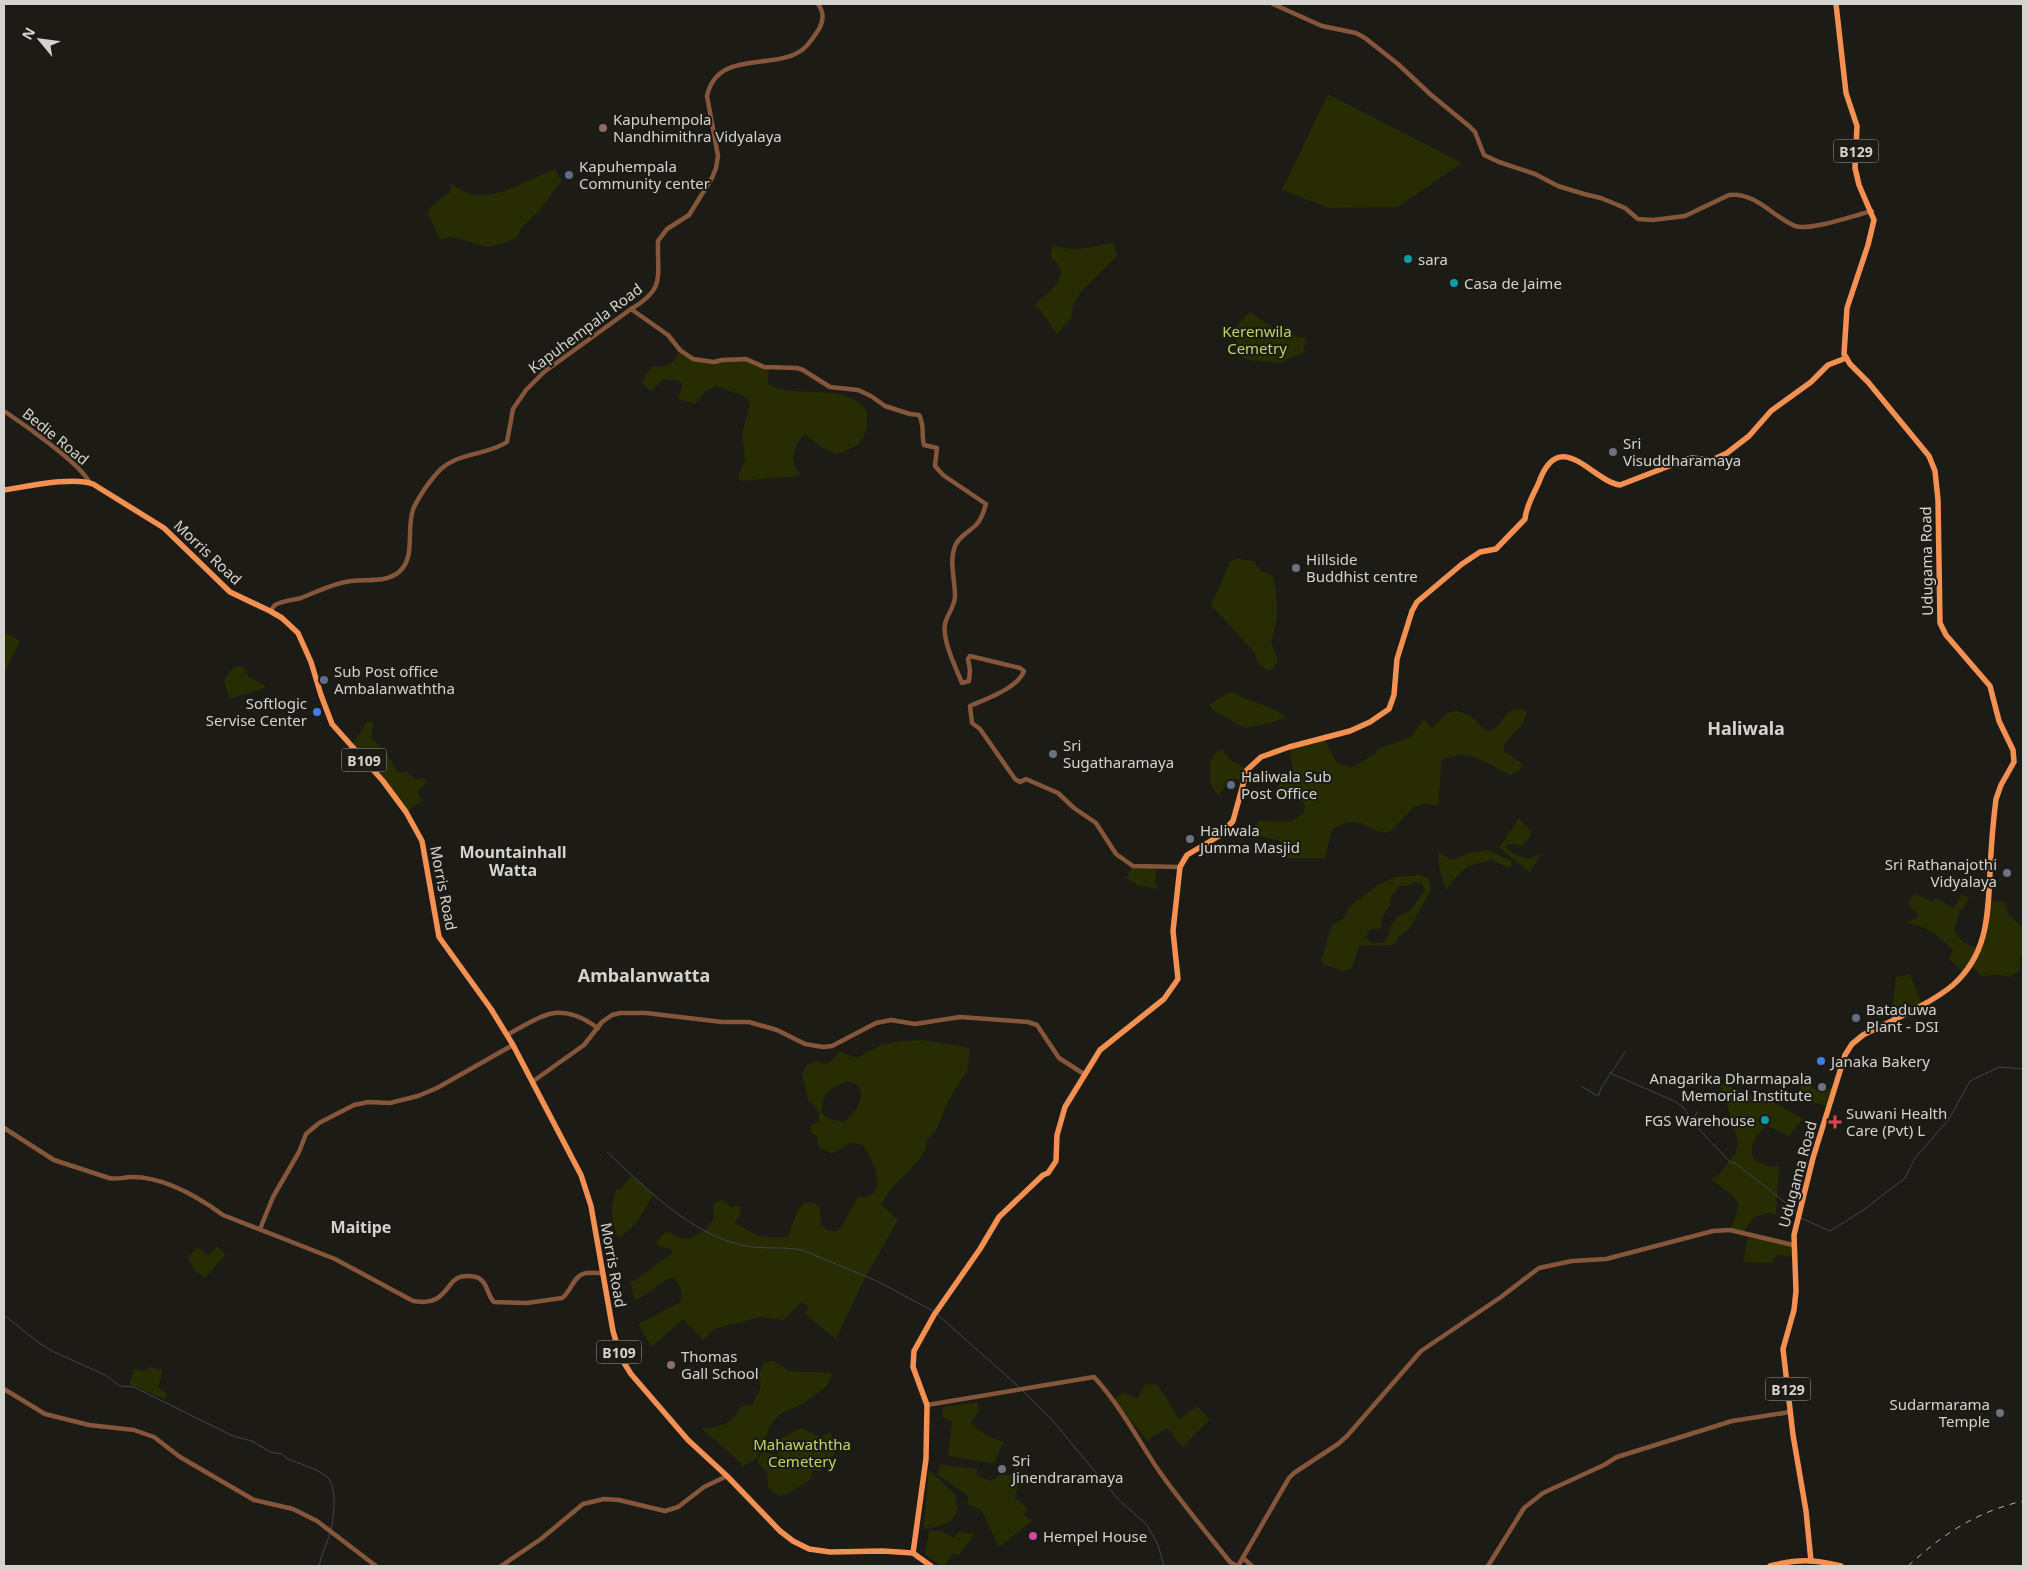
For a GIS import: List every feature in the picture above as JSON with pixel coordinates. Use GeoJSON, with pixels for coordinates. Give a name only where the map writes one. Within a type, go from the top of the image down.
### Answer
{"type":"FeatureCollection","features":[{"type":"Feature","properties":{"kind":"main road","name":"B129"},"geometry":{"type":"LineString","coordinates":[[1836,4],[1846,93],[1857,126],[1856,176],[1872,211],[1874,220],[1873,229],[1847,308],[1844,345],[1846,358]]}},
{"type":"Feature","properties":{"kind":"main road"},"geometry":{"type":"LineString","coordinates":[[914,1554],[926,1459],[927,1405],[912,1367],[914,1351],[935,1313],[980,1249],[999,1217],[1043,1175],[1048,1173],[1056,1161],[1058,1135],[1065,1107],[1100,1050],[1164,999],[1178,978],[1173,931],[1180,867],[1191,852],[1219,836],[1233,821],[1247,770],[1261,757],[1350,731],[1370,722],[1389,710],[1394,695],[1397,659],[1412,611],[1417,602],[1462,564],[1480,552],[1496,549],[1525,519],[1525,512],[1549,463],[1558,458],[1576,459],[1612,484],[1620,485],[1692,458],[1712,460],[1719,458],[1748,436],[1771,411],[1811,382],[1828,365],[1846,358]]}},
{"type":"Feature","properties":{"kind":"main road","name":"Udugama Road"},"geometry":{"type":"LineString","coordinates":[[1811,1561],[1806,1510],[1790,1412],[1783,1354],[1794,1310],[1796,1291],[1793,1245],[1814,1153],[1845,1055],[1852,1044],[1954,984],[1966,971],[1980,947],[1989,914],[1996,799],[2001,785],[2014,762],[2013,750],[1999,721],[1990,686],[1946,636],[1940,623],[1938,500],[1933,464],[1921,445],[1846,358]]}},
{"type":"Feature","properties":{"kind":"main road"},"geometry":{"type":"LineString","coordinates":[[4,490],[65,482],[89,482]]}},
{"type":"Feature","properties":{"kind":"main road","name":"Morris Road"},"geometry":{"type":"LineString","coordinates":[[89,482],[164,528],[230,592],[270,611],[294,628],[302,639],[321,695],[335,728],[383,781],[417,830],[423,846],[439,937],[491,1009],[513,1045],[575,1160],[587,1190],[614,1336],[625,1366],[688,1440],[727,1476]]}},
{"type":"Feature","properties":{"kind":"main road","name":"B109"},"geometry":{"type":"LineString","coordinates":[[727,1476],[780,1531],[793,1541],[809,1549],[830,1552],[863,1553],[883,1551],[914,1554],[931,1566]]}},
{"type":"Feature","properties":{"kind":"main road"},"geometry":{"type":"LineString","coordinates":[[1770,1566],[1796,1560],[1810,1552],[1816,1559],[1823,1562]]}},
{"type":"Feature","properties":{"kind":"main road"},"geometry":{"type":"LineString","coordinates":[[1796,1560],[1823,1562],[1840,1566]]}},
{"type":"Feature","properties":{"kind":"street","name":"Kapuhempala Road"},"geometry":{"type":"LineString","coordinates":[[270,611],[275,605],[301,598],[324,588],[350,581],[380,579],[400,572],[406,564],[408,556],[409,524],[414,506],[440,470],[455,460],[494,449],[506,442],[513,408],[526,390],[544,372],[653,293],[657,286],[658,241],[660,235],[689,214],[716,168],[718,156],[707,96],[713,81],[719,74],[734,66],[782,58],[803,49],[821,25],[823,17],[818,4]]}},
{"type":"Feature","properties":{"kind":"street"},"geometry":{"type":"LineString","coordinates":[[1273,4],[1330,29],[1356,33],[1365,38],[1469,126],[1475,132],[1484,154],[1499,162],[1535,174],[1558,186],[1601,198],[1625,208],[1638,220],[1685,216],[1729,195],[1735,194],[1740,194],[1759,203],[1795,226],[1820,225],[1872,211]]}},
{"type":"Feature","properties":{"kind":"street"},"geometry":{"type":"LineString","coordinates":[[631,309],[668,335],[689,357],[714,362],[746,359],[764,367],[796,368],[803,370],[830,387],[858,390],[885,406],[919,415],[924,429],[922,436],[924,445],[937,448],[935,466],[943,475],[986,504],[984,514],[977,524],[960,538],[955,545],[953,556],[955,598],[945,624],[946,640],[958,674],[962,683],[969,681],[968,659],[970,656],[1020,668],[1024,672],[1022,676],[1001,692],[970,706],[972,723],[980,728],[1015,779],[1020,782],[1026,779],[1058,793],[1074,808],[1096,823],[1116,854],[1129,864],[1133,866],[1180,867]]}},
{"type":"Feature","properties":{"kind":"street","name":"Bedie Road"},"geometry":{"type":"LineString","coordinates":[[4,411],[63,455],[89,482]]}},
{"type":"Feature","properties":{"kind":"street"},"geometry":{"type":"LineString","coordinates":[[507,1036],[556,1011],[571,1013],[598,1028]]}},
{"type":"Feature","properties":{"kind":"street"},"geometry":{"type":"LineString","coordinates":[[532,1082],[584,1045],[602,1022],[612,1015],[646,1013],[722,1022],[749,1022],[777,1030],[805,1044],[832,1046],[876,1023],[891,1020],[915,1024],[960,1017],[1028,1022],[1037,1025],[1059,1058],[1084,1074]]}},
{"type":"Feature","properties":{"kind":"street"},"geometry":{"type":"LineString","coordinates":[[260,1229],[273,1197],[299,1152],[306,1134],[319,1123],[354,1105],[368,1102],[390,1103],[418,1096],[438,1088],[513,1045]]}},
{"type":"Feature","properties":{"kind":"street"},"geometry":{"type":"LineString","coordinates":[[4,1128],[21,1137],[54,1160],[116,1180],[132,1177],[161,1182],[187,1192],[223,1215],[335,1259],[413,1301],[426,1302],[435,1300],[446,1292],[452,1281],[460,1276],[482,1279],[486,1284],[489,1296],[494,1302],[527,1303],[562,1298],[579,1276],[603,1273]]}},
{"type":"Feature","properties":{"kind":"street"},"geometry":{"type":"LineString","coordinates":[[927,1405],[1094,1377],[1132,1427],[1159,1471],[1230,1562],[1237,1566],[1289,1478],[1294,1473],[1347,1436],[1421,1351],[1501,1297],[1539,1268],[1572,1261],[1606,1260],[1713,1231],[1730,1230],[1793,1245]]}},
{"type":"Feature","properties":{"kind":"street"},"geometry":{"type":"LineString","coordinates":[[4,1389],[45,1414],[89,1425],[134,1430],[154,1438],[180,1457],[254,1500],[294,1509],[317,1521],[376,1566]]}},
{"type":"Feature","properties":{"kind":"street"},"geometry":{"type":"LineString","coordinates":[[1488,1566],[1524,1508],[1543,1493],[1604,1465],[1617,1456],[1732,1421],[1790,1412]]}},
{"type":"Feature","properties":{"kind":"street"},"geometry":{"type":"LineString","coordinates":[[501,1566],[540,1539],[583,1504],[604,1499],[619,1500],[665,1511],[678,1507],[704,1487],[727,1476]]}},
{"type":"Feature","properties":{"kind":"street"},"geometry":{"type":"LineString","coordinates":[[1243,1558],[1252,1566]]}},
{"type":"Feature","properties":{"kind":"green space"},"geometry":{"type":"Polygon","coordinates":[[[1328,94],[1462,163],[1398,207],[1329,208],[1282,190],[1328,94]]]}},
{"type":"Feature","properties":{"kind":"green space"},"geometry":{"type":"Polygon","coordinates":[[[555,169],[561,181],[541,209],[521,228],[518,236],[508,242],[488,247],[451,237],[440,239],[427,212],[449,193],[451,183],[469,194],[485,195],[506,190],[555,169]]]}},
{"type":"Feature","properties":{"kind":"green space"},"geometry":{"type":"Polygon","coordinates":[[[1114,242],[1117,256],[1079,294],[1073,306],[1071,318],[1057,334],[1040,310],[1033,305],[1051,290],[1059,280],[1060,269],[1051,255],[1053,245],[1077,249],[1114,242]]]}},
{"type":"Feature","properties":{"kind":"green space","name":"Kerenwila Cemetry"},"geometry":{"type":"Polygon","coordinates":[[[1250,312],[1280,332],[1307,339],[1303,350],[1305,352],[1280,363],[1249,360],[1241,356],[1234,330],[1250,312]]]}},
{"type":"Feature","properties":{"kind":"green space"},"geometry":{"type":"Polygon","coordinates":[[[680,350],[689,357],[714,362],[746,359],[769,368],[768,384],[780,389],[833,393],[857,401],[867,410],[865,434],[858,444],[836,454],[821,447],[805,434],[798,443],[793,456],[794,464],[800,474],[788,477],[740,481],[738,477],[745,460],[742,434],[750,404],[744,396],[716,386],[705,392],[695,404],[678,399],[682,385],[680,381],[663,379],[650,391],[642,383],[646,374],[654,366],[667,366],[676,358],[680,350]]]}},
{"type":"Feature","properties":{"kind":"green space"},"geometry":{"type":"Polygon","coordinates":[[[1237,558],[1253,561],[1261,571],[1273,576],[1277,610],[1276,625],[1271,643],[1278,659],[1273,670],[1266,670],[1259,665],[1254,652],[1211,605],[1230,562],[1237,558]]]}},
{"type":"Feature","properties":{"kind":"green space"},"geometry":{"type":"Polygon","coordinates":[[[4,632],[20,641],[5,672],[4,672],[4,632]]]}},
{"type":"Feature","properties":{"kind":"green space"},"geometry":{"type":"Polygon","coordinates":[[[238,666],[244,667],[248,676],[267,687],[230,699],[224,681],[231,670],[238,666]]]}},
{"type":"Feature","properties":{"kind":"green space"},"geometry":{"type":"Polygon","coordinates":[[[1233,692],[1274,709],[1286,717],[1270,723],[1244,728],[1213,710],[1209,705],[1228,693],[1233,692]]]}},
{"type":"Feature","properties":{"kind":"green space"},"geometry":{"type":"Polygon","coordinates":[[[1521,709],[1526,712],[1524,722],[1504,745],[1504,751],[1523,764],[1519,771],[1510,775],[1466,755],[1442,759],[1438,806],[1426,803],[1413,808],[1389,833],[1380,832],[1357,822],[1342,825],[1332,830],[1325,858],[1286,858],[1280,841],[1260,836],[1245,837],[1259,821],[1290,822],[1303,814],[1305,805],[1302,802],[1276,795],[1277,787],[1293,770],[1289,747],[1324,738],[1336,762],[1351,768],[1374,754],[1380,748],[1411,737],[1424,719],[1432,728],[1448,713],[1456,710],[1471,716],[1484,729],[1490,731],[1497,727],[1509,711],[1521,709]]]}},
{"type":"Feature","properties":{"kind":"green space"},"geometry":{"type":"Polygon","coordinates":[[[367,722],[373,724],[371,738],[382,748],[400,773],[407,772],[416,780],[425,778],[426,783],[418,791],[418,795],[423,800],[406,812],[351,746],[367,722]]]}},
{"type":"Feature","properties":{"kind":"green space"},"geometry":{"type":"Polygon","coordinates":[[[1222,749],[1229,759],[1247,770],[1244,780],[1230,779],[1219,796],[1210,784],[1210,760],[1217,751],[1222,749]]]}},
{"type":"Feature","properties":{"kind":"green space"},"geometry":{"type":"Polygon","coordinates":[[[1519,818],[1531,831],[1530,837],[1522,846],[1515,844],[1507,845],[1506,848],[1514,854],[1528,859],[1542,853],[1530,872],[1499,848],[1519,818]]]}},
{"type":"Feature","properties":{"kind":"green space"},"geometry":{"type":"Polygon","coordinates":[[[1489,850],[1511,861],[1512,866],[1509,868],[1492,860],[1469,866],[1459,874],[1446,890],[1440,872],[1438,852],[1452,860],[1469,853],[1489,850]]]}},
{"type":"Feature","properties":{"kind":"green space"},"geometry":{"type":"Polygon","coordinates":[[[1133,866],[1156,867],[1155,883],[1159,889],[1139,886],[1126,878],[1133,866]]]}},
{"type":"Feature","properties":{"kind":"green space"},"geometry":{"type":"Polygon","coordinates":[[[1420,875],[1429,878],[1431,890],[1409,929],[1398,937],[1392,945],[1359,946],[1352,968],[1343,971],[1325,965],[1321,960],[1332,925],[1345,917],[1348,908],[1379,884],[1396,877],[1420,875]],[[1415,882],[1407,886],[1399,886],[1394,893],[1390,906],[1382,917],[1381,928],[1370,930],[1365,937],[1372,943],[1384,942],[1398,916],[1409,912],[1425,890],[1421,883],[1415,882]]]}},
{"type":"Feature","properties":{"kind":"green space"},"geometry":{"type":"Polygon","coordinates":[[[1915,894],[1932,901],[1936,898],[1954,908],[1961,895],[1970,897],[1959,914],[1954,930],[1964,942],[1975,947],[1980,947],[1989,900],[2004,902],[2008,914],[2023,928],[2023,954],[2019,961],[2021,964],[2019,971],[2009,977],[1995,974],[1983,977],[1970,965],[1964,973],[1949,959],[1953,950],[1935,934],[1920,926],[1905,923],[1917,918],[1918,914],[1908,904],[1915,894]]]}},
{"type":"Feature","properties":{"kind":"green space"},"geometry":{"type":"Polygon","coordinates":[[[1910,974],[1922,1004],[1891,1021],[1896,977],[1910,974]]]}},
{"type":"Feature","properties":{"kind":"green space"},"geometry":{"type":"Polygon","coordinates":[[[922,1040],[970,1048],[968,1069],[949,1099],[937,1128],[927,1141],[926,1148],[919,1160],[892,1188],[881,1204],[898,1220],[863,1282],[836,1339],[805,1314],[808,1306],[803,1303],[798,1305],[784,1320],[760,1317],[714,1329],[703,1340],[683,1319],[653,1346],[650,1345],[638,1324],[679,1303],[681,1300],[681,1289],[678,1282],[672,1277],[635,1300],[630,1281],[634,1281],[672,1253],[672,1250],[656,1245],[658,1240],[667,1231],[677,1237],[689,1239],[707,1229],[714,1218],[713,1206],[717,1201],[722,1200],[731,1207],[739,1206],[741,1211],[735,1223],[760,1236],[788,1237],[798,1209],[806,1202],[820,1207],[821,1225],[827,1230],[836,1231],[841,1227],[858,1197],[865,1197],[873,1193],[877,1187],[876,1172],[862,1144],[850,1143],[832,1154],[818,1146],[817,1136],[811,1133],[810,1127],[819,1121],[819,1112],[808,1100],[802,1072],[808,1064],[816,1061],[826,1064],[840,1052],[857,1058],[881,1046],[895,1042],[922,1040]],[[846,1082],[828,1092],[821,1111],[827,1118],[844,1122],[854,1112],[861,1092],[854,1083],[846,1082]]]}},
{"type":"Feature","properties":{"kind":"green space"},"geometry":{"type":"Polygon","coordinates":[[[1798,1079],[1812,1082],[1812,1088],[1825,1091],[1835,1086],[1828,1106],[1804,1100],[1798,1079]]]}},
{"type":"Feature","properties":{"kind":"green space"},"geometry":{"type":"Polygon","coordinates":[[[1718,1082],[1760,1099],[1766,1098],[1803,1119],[1789,1136],[1767,1126],[1754,1141],[1752,1155],[1754,1160],[1770,1167],[1779,1166],[1776,1212],[1778,1216],[1769,1213],[1754,1217],[1743,1232],[1730,1230],[1737,1213],[1738,1203],[1732,1195],[1711,1179],[1717,1177],[1736,1152],[1738,1142],[1724,1094],[1718,1082]]]}},
{"type":"Feature","properties":{"kind":"green space"},"geometry":{"type":"Polygon","coordinates":[[[632,1175],[654,1194],[635,1224],[619,1237],[617,1236],[612,1218],[613,1202],[616,1189],[621,1189],[632,1175]]]}},
{"type":"Feature","properties":{"kind":"green space"},"geometry":{"type":"Polygon","coordinates":[[[1749,1234],[1793,1245],[1794,1257],[1777,1255],[1772,1263],[1743,1262],[1749,1234]]]}},
{"type":"Feature","properties":{"kind":"green space"},"geometry":{"type":"Polygon","coordinates":[[[217,1246],[226,1254],[205,1278],[195,1270],[188,1258],[197,1247],[208,1256],[217,1246]]]}},
{"type":"Feature","properties":{"kind":"green space"},"geometry":{"type":"Polygon","coordinates":[[[774,1361],[789,1371],[832,1373],[827,1386],[802,1404],[780,1414],[771,1424],[757,1458],[741,1468],[742,1464],[701,1428],[725,1424],[734,1417],[742,1406],[752,1405],[761,1387],[759,1373],[764,1362],[774,1361]]]}},
{"type":"Feature","properties":{"kind":"green space"},"geometry":{"type":"Polygon","coordinates":[[[150,1367],[163,1371],[158,1387],[167,1394],[165,1399],[129,1385],[134,1369],[145,1371],[150,1367]]]}},
{"type":"Feature","properties":{"kind":"green space"},"geometry":{"type":"Polygon","coordinates":[[[1145,1384],[1158,1385],[1179,1419],[1197,1406],[1210,1419],[1183,1447],[1167,1428],[1147,1441],[1114,1399],[1125,1392],[1137,1399],[1145,1384]]]}},
{"type":"Feature","properties":{"kind":"green space"},"geometry":{"type":"Polygon","coordinates":[[[978,1402],[978,1413],[970,1423],[989,1437],[1004,1442],[994,1463],[948,1456],[952,1421],[943,1418],[943,1407],[978,1402]]]}},
{"type":"Feature","properties":{"kind":"green space","name":"Mahawaththa Cemetery"},"geometry":{"type":"Polygon","coordinates":[[[801,1428],[820,1437],[830,1432],[838,1448],[830,1461],[820,1471],[813,1470],[811,1479],[787,1494],[778,1496],[768,1488],[767,1472],[757,1462],[762,1452],[777,1455],[781,1450],[777,1441],[801,1428]]]}},
{"type":"Feature","properties":{"kind":"green space"},"geometry":{"type":"Polygon","coordinates":[[[941,1465],[978,1469],[976,1475],[990,1481],[1003,1473],[1014,1477],[1019,1485],[1014,1497],[1027,1508],[1024,1515],[1032,1521],[999,1547],[981,1510],[967,1504],[968,1496],[937,1474],[941,1465]]]}},
{"type":"Feature","properties":{"kind":"green space"},"geometry":{"type":"Polygon","coordinates":[[[929,1470],[957,1496],[955,1504],[958,1508],[956,1514],[949,1522],[940,1526],[923,1529],[929,1470]]]}},
{"type":"Feature","properties":{"kind":"green space"},"geometry":{"type":"Polygon","coordinates":[[[929,1531],[941,1531],[954,1538],[958,1532],[975,1534],[958,1556],[953,1553],[945,1566],[941,1566],[925,1554],[929,1531]]]}},
{"type":"Feature","properties":{"kind":"waterway"},"geometry":{"type":"LineString","coordinates":[[1581,1086],[1599,1095],[1601,1088],[1625,1052]]}},
{"type":"Feature","properties":{"kind":"waterway"},"geometry":{"type":"LineString","coordinates":[[1801,1218],[1830,1231],[1862,1211],[1905,1178],[1915,1158],[1949,1119],[1970,1081],[1999,1067],[2023,1069]]}},
{"type":"Feature","properties":{"kind":"waterway"},"geometry":{"type":"LineString","coordinates":[[1610,1073],[1674,1101],[1682,1106],[1693,1120]]}},
{"type":"Feature","properties":{"kind":"waterway"},"geometry":{"type":"LineString","coordinates":[[1697,1112],[1693,1121],[1731,1163],[1735,1163],[1797,1214]]}},
{"type":"Feature","properties":{"kind":"waterway"},"geometry":{"type":"LineString","coordinates":[[607,1152],[653,1194],[703,1230],[741,1245],[802,1250],[877,1281],[933,1311]]}},
{"type":"Feature","properties":{"kind":"waterway"},"geometry":{"type":"LineString","coordinates":[[4,1315],[39,1343],[54,1352],[105,1375],[120,1386],[134,1387],[233,1436],[252,1441],[270,1452],[282,1454],[286,1458],[322,1473],[330,1480],[334,1494],[331,1529]]}},
{"type":"Feature","properties":{"kind":"waterway"},"geometry":{"type":"LineString","coordinates":[[938,1315],[1019,1387]]}},
{"type":"Feature","properties":{"kind":"waterway"},"geometry":{"type":"LineString","coordinates":[[1022,1390],[1052,1420],[1119,1500],[1147,1525],[1158,1545],[1164,1566]]}},
{"type":"Feature","properties":{"kind":"waterway"},"geometry":{"type":"LineString","coordinates":[[319,1566],[330,1533]]}},
{"type":"Feature","properties":{"kind":"railway"},"geometry":{"type":"LineString","coordinates":[[1908,1566],[1947,1534],[1975,1518],[1990,1511],[2023,1501]]}},
{"type":"Feature","properties":{"kind":"place","name":"Kapuhempola Nandhimithra Vidyalaya"},"geometry":{"type":"Point","coordinates":[603,128]}},
{"type":"Feature","properties":{"kind":"place","name":"Kapuhempala Community center"},"geometry":{"type":"Point","coordinates":[569,175]}},
{"type":"Feature","properties":{"kind":"place","name":"sara"},"geometry":{"type":"Point","coordinates":[1408,259]}},
{"type":"Feature","properties":{"kind":"place","name":"Casa de Jaime"},"geometry":{"type":"Point","coordinates":[1454,283]}},
{"type":"Feature","properties":{"kind":"place","name":"Sri Visuddharamaya"},"geometry":{"type":"Point","coordinates":[1613,452]}},
{"type":"Feature","properties":{"kind":"place","name":"Hillside Buddhist centre"},"geometry":{"type":"Point","coordinates":[1296,568]}},
{"type":"Feature","properties":{"kind":"place","name":"Sub Post office Ambalanwaththa"},"geometry":{"type":"Point","coordinates":[324,680]}},
{"type":"Feature","properties":{"kind":"place","name":"Softlogic Servise Center"},"geometry":{"type":"Point","coordinates":[317,712]}},
{"type":"Feature","properties":{"kind":"place","name":"Sri Sugatharamaya"},"geometry":{"type":"Point","coordinates":[1053,754]}},
{"type":"Feature","properties":{"kind":"place","name":"Haliwala Sub Post Office"},"geometry":{"type":"Point","coordinates":[1231,785]}},
{"type":"Feature","properties":{"kind":"place","name":"Haliwala Jumma Masjid"},"geometry":{"type":"Point","coordinates":[1190,839]}},
{"type":"Feature","properties":{"kind":"place","name":"Sri Rathanajothi Vidyalaya"},"geometry":{"type":"Point","coordinates":[2007,873]}},
{"type":"Feature","properties":{"kind":"place","name":"Bataduwa Plant - DSI"},"geometry":{"type":"Point","coordinates":[1856,1018]}},
{"type":"Feature","properties":{"kind":"place","name":"Janaka Bakery"},"geometry":{"type":"Point","coordinates":[1821,1061]}},
{"type":"Feature","properties":{"kind":"place","name":"Anagarika Dharmapala Memorial Institute"},"geometry":{"type":"Point","coordinates":[1822,1087]}},
{"type":"Feature","properties":{"kind":"place","name":"FGS Warehouse"},"geometry":{"type":"Point","coordinates":[1765,1120]}},
{"type":"Feature","properties":{"kind":"place","name":"Suwani Health Care (Pvt) L"},"geometry":{"type":"Point","coordinates":[1835,1122]}},
{"type":"Feature","properties":{"kind":"place","name":"Thomas Gall School"},"geometry":{"type":"Point","coordinates":[671,1365]}},
{"type":"Feature","properties":{"kind":"place","name":"Sudarmarama Temple"},"geometry":{"type":"Point","coordinates":[2000,1413]}},
{"type":"Feature","properties":{"kind":"place","name":"Sri Jinendraramaya"},"geometry":{"type":"Point","coordinates":[1002,1469]}},
{"type":"Feature","properties":{"kind":"place","name":"Hempel House"},"geometry":{"type":"Point","coordinates":[1033,1536]}},
{"type":"Feature","properties":{"kind":"district","name":"Haliwala"},"geometry":{"type":"Point","coordinates":[1746,728]}},
{"type":"Feature","properties":{"kind":"district","name":"Mountainhall Watta"},"geometry":{"type":"Point","coordinates":[513,861]}},
{"type":"Feature","properties":{"kind":"district","name":"Ambalanwatta"},"geometry":{"type":"Point","coordinates":[644,975]}},
{"type":"Feature","properties":{"kind":"district","name":"Maitipe"},"geometry":{"type":"Point","coordinates":[361,1227]}}]}
